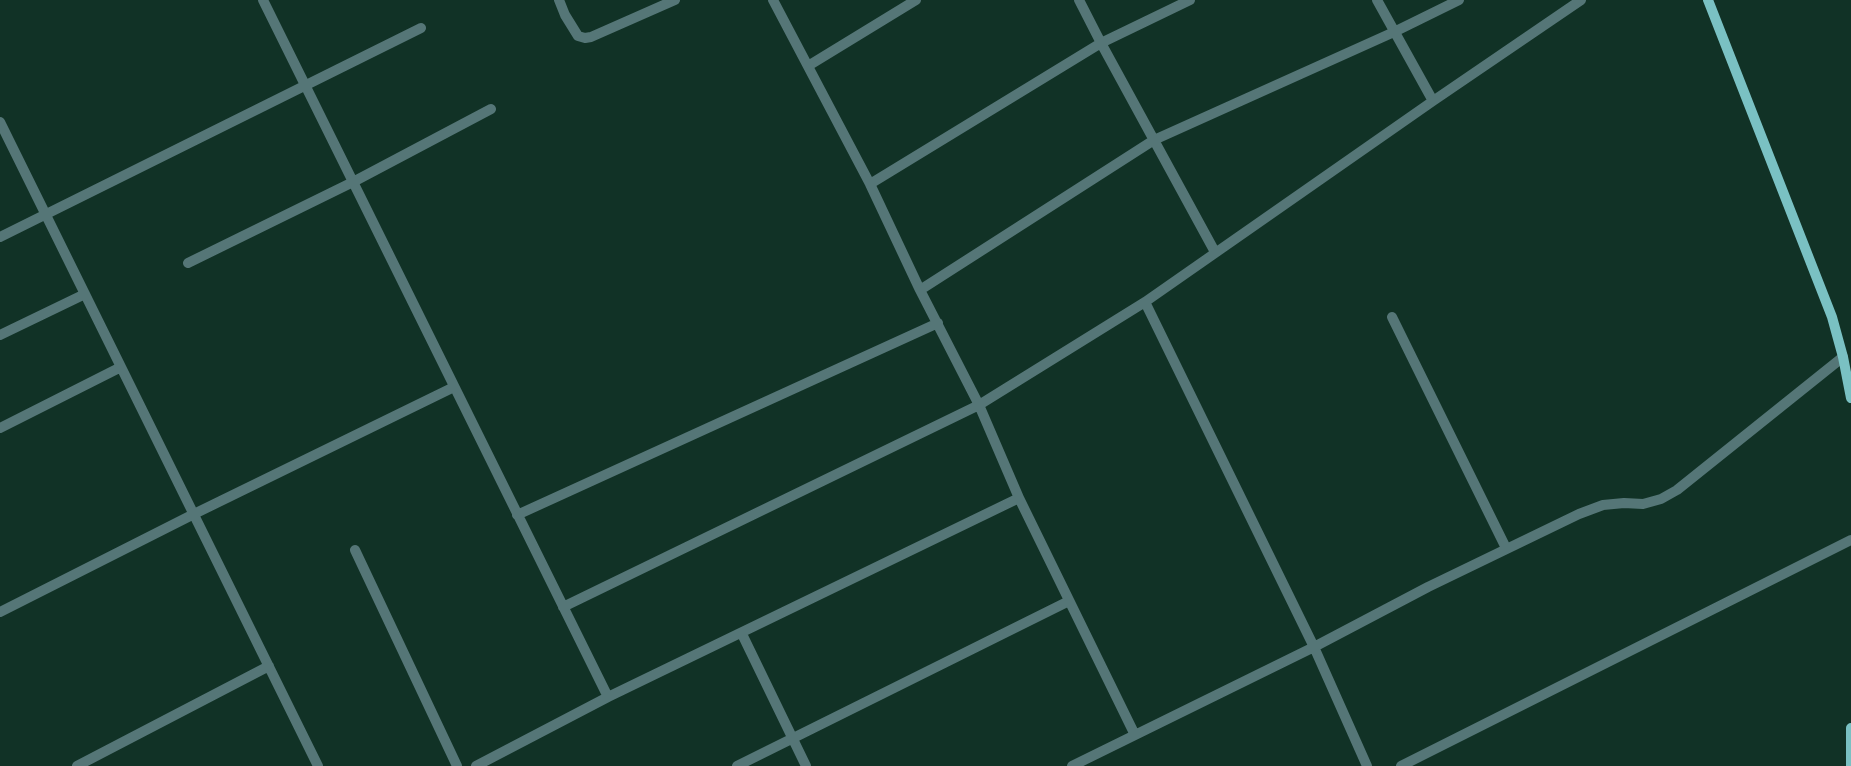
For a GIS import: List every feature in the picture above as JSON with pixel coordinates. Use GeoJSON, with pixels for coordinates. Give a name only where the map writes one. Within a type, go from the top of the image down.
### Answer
{"type":"FeatureCollection","features":[{"type":"Feature","properties":{"kind":"main road"},"geometry":{"type":"LineString","coordinates":[[1708,0],[1832,317],[1843,358],[1851,398]]}},
{"type":"Feature","properties":{"kind":"main road"},"geometry":{"type":"LineString","coordinates":[[1851,728],[1851,766]]}},
{"type":"Feature","properties":{"kind":"street"},"geometry":{"type":"LineString","coordinates":[[263,0],[608,698]]}},
{"type":"Feature","properties":{"kind":"street"},"geometry":{"type":"LineString","coordinates":[[559,0],[565,15],[578,36],[585,38],[591,37],[675,0]]}},
{"type":"Feature","properties":{"kind":"street"},"geometry":{"type":"LineString","coordinates":[[773,0],[870,184],[920,290],[980,405],[1019,498],[1136,735]]}},
{"type":"Feature","properties":{"kind":"street"},"geometry":{"type":"LineString","coordinates":[[808,66],[916,0]]}},
{"type":"Feature","properties":{"kind":"street"},"geometry":{"type":"LineString","coordinates":[[1079,0],[1215,252]]}},
{"type":"Feature","properties":{"kind":"street"},"geometry":{"type":"LineString","coordinates":[[870,184],[1101,43],[1190,0]]}},
{"type":"Feature","properties":{"kind":"street"},"geometry":{"type":"LineString","coordinates":[[1377,0],[1433,101]]}},
{"type":"Feature","properties":{"kind":"street"},"geometry":{"type":"LineString","coordinates":[[920,290],[1154,140],[1394,32],[1459,0]]}},
{"type":"Feature","properties":{"kind":"street"},"geometry":{"type":"LineString","coordinates":[[563,607],[980,405],[1145,302],[1433,101],[1581,0]]}},
{"type":"Feature","properties":{"kind":"street"},"geometry":{"type":"LineString","coordinates":[[0,237],[421,28]]}},
{"type":"Feature","properties":{"kind":"street"},"geometry":{"type":"LineString","coordinates":[[188,263],[353,182],[491,109]]}},
{"type":"Feature","properties":{"kind":"street"},"geometry":{"type":"LineString","coordinates":[[1,126],[46,214],[318,766]]}},
{"type":"Feature","properties":{"kind":"street"},"geometry":{"type":"LineString","coordinates":[[0,335],[85,294]]}},
{"type":"Feature","properties":{"kind":"street"},"geometry":{"type":"LineString","coordinates":[[1145,302],[1314,647],[1367,766]]}},
{"type":"Feature","properties":{"kind":"street"},"geometry":{"type":"LineString","coordinates":[[1392,317],[1506,548]]}},
{"type":"Feature","properties":{"kind":"street"},"geometry":{"type":"LineString","coordinates":[[517,515],[938,323]]}},
{"type":"Feature","properties":{"kind":"street"},"geometry":{"type":"LineString","coordinates":[[1072,766],[1314,647],[1506,548],[1579,514],[1603,505],[1624,503],[1643,504],[1661,499],[1677,490],[1843,358]]}},
{"type":"Feature","properties":{"kind":"street"},"geometry":{"type":"LineString","coordinates":[[0,428],[121,367]]}},
{"type":"Feature","properties":{"kind":"street"},"geometry":{"type":"LineString","coordinates":[[0,612],[194,514],[454,387]]}},
{"type":"Feature","properties":{"kind":"street"},"geometry":{"type":"LineString","coordinates":[[476,766],[608,698],[1019,498]]}},
{"type":"Feature","properties":{"kind":"street"},"geometry":{"type":"LineString","coordinates":[[1401,766],[1851,540]]}},
{"type":"Feature","properties":{"kind":"street"},"geometry":{"type":"LineString","coordinates":[[356,550],[457,766]]}},
{"type":"Feature","properties":{"kind":"street"},"geometry":{"type":"LineString","coordinates":[[737,766],[1069,601]]}},
{"type":"Feature","properties":{"kind":"street"},"geometry":{"type":"LineString","coordinates":[[742,634],[806,766]]}},
{"type":"Feature","properties":{"kind":"street"},"geometry":{"type":"LineString","coordinates":[[77,766],[269,666]]}}]}
